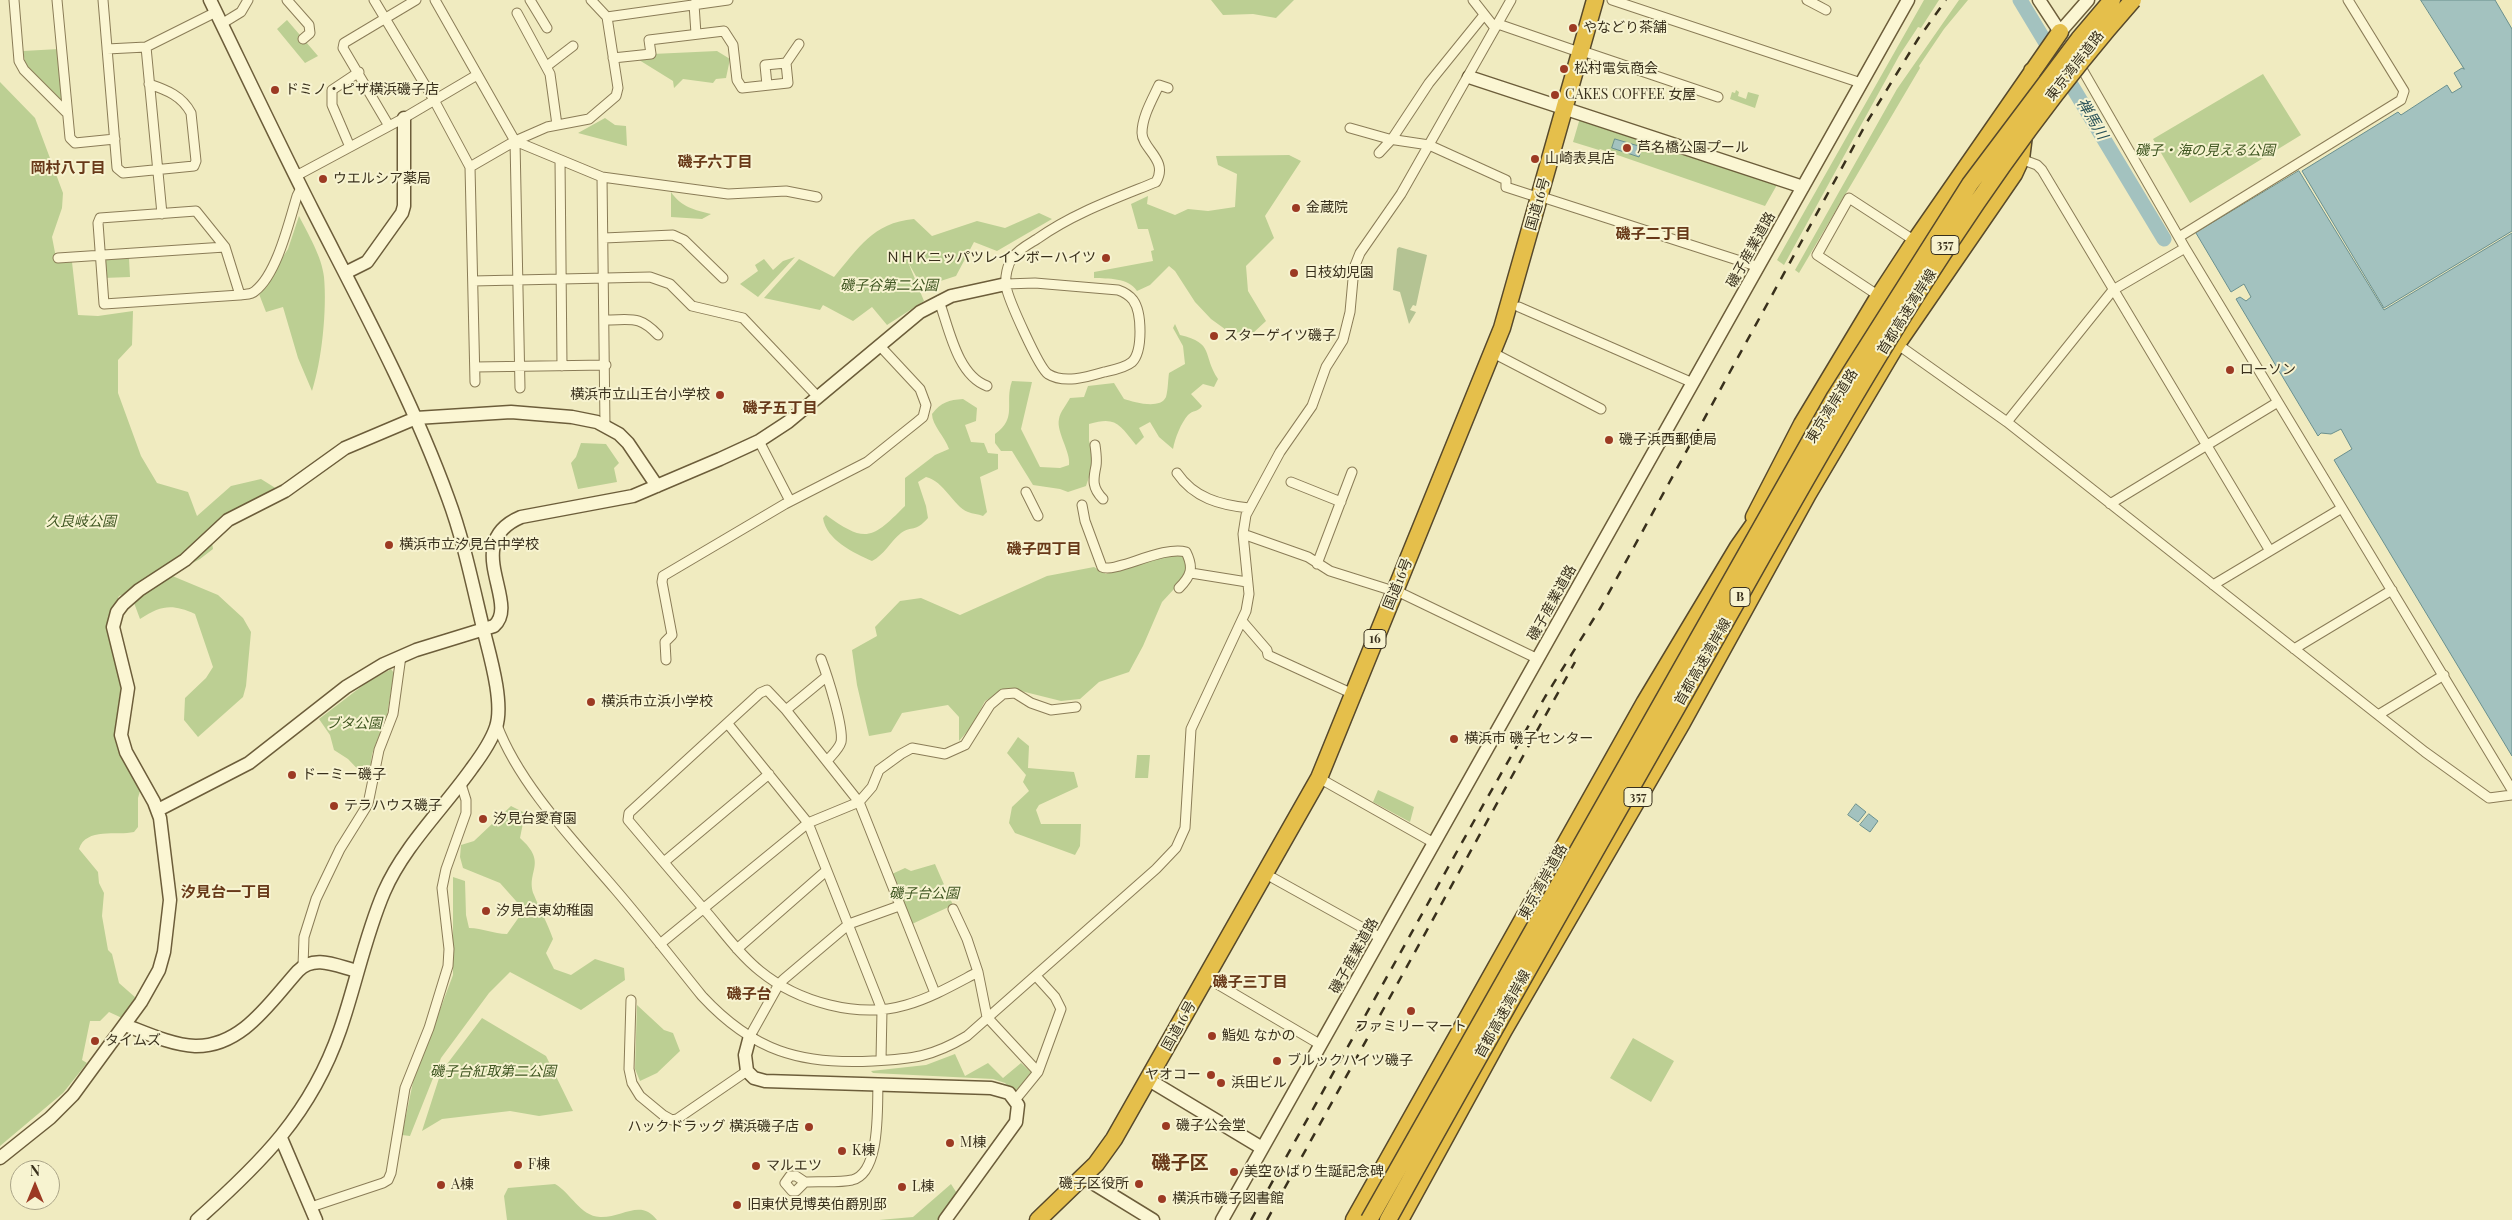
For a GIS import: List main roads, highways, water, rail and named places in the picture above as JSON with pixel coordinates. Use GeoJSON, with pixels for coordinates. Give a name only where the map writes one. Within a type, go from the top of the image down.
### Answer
{"type":"FeatureCollection","features":[{"type":"Feature","properties":{"kind":"highway","name":"国道16号"},"geometry":{"type":"LineString","coordinates":[[1038,1220],[1082,1178],[1105,1152],[1153,1082],[1214,982],[1273,878],[1323,780],[1502,328],[1544,198],[1584,52],[1595,0]]}},
{"type":"Feature","properties":{"kind":"highway","name":"国道16号"},"geometry":{"type":"LineString","coordinates":[[1584,52],[1603,0]]}},
{"type":"Feature","properties":{"kind":"highway","name":"首都高速湾岸線"},"geometry":{"type":"LineString","coordinates":[[1368,1220],[1835,397],[1970,184],[2062,61],[2112,0]]}},
{"type":"Feature","properties":{"kind":"highway","name":"東京湾岸道路"},"geometry":{"type":"LineString","coordinates":[[1738,547],[1769,503],[1986,165],[2044,88],[2116,0]]}},
{"type":"Feature","properties":{"kind":"highway","name":"東京湾岸道路"},"geometry":{"type":"LineString","coordinates":[[1771,562],[1838,421],[1934,262],[1984,188],[2069,72],[2129,0]]}},
{"type":"Feature","properties":{"kind":"highway","name":"首都高速湾岸線"},"geometry":{"type":"LineString","coordinates":[[1388,1220],[1771,540],[1931,272],[1986,191],[2043,113],[2088,54],[2134,0]]}},
{"type":"Feature","properties":{"kind":"highway","name":"東京湾岸道路"},"geometry":{"type":"LineString","coordinates":[[1354,1220],[1645,702],[1738,547],[1802,424],[1914,241],[2060,32]]}},
{"type":"Feature","properties":{"kind":"highway","name":"東京湾岸道路"},"geometry":{"type":"LineString","coordinates":[[1400,1220],[1467,1098],[1771,562],[1897,344],[2014,174],[2021,159],[2032,71]]}},
{"type":"Feature","properties":{"kind":"highway","name":"東京湾岸道路"},"geometry":{"type":"LineString","coordinates":[[1946,195],[1981,162],[1992,162],[1998,169],[1984,215]]}},
{"type":"Feature","properties":{"kind":"highway","name":"国道16号"},"geometry":{"type":"LineString","coordinates":[[1051,1220],[1091,1182],[1114,1154],[1323,780],[1352,694],[1399,592],[1519,307],[1544,198]]}},
{"type":"Feature","properties":{"kind":"highway"},"geometry":{"type":"LineString","coordinates":[[1434,1079],[1435,1092],[1440,1102],[1447,1105],[1458,1105],[1467,1098]]}},
{"type":"Feature","properties":{"kind":"highway"},"geometry":{"type":"LineString","coordinates":[[1402,1136],[1412,1132],[1422,1133],[1430,1138],[1435,1156]]}},
{"type":"Feature","properties":{"kind":"water"},"geometry":{"type":"Polygon","coordinates":[[[2421,0],[2495,0],[2512,29],[2512,231],[2384,308],[2302,171],[2398,112],[2401,115],[2447,85],[2452,93],[2462,87],[2454,73],[2462,68],[2464,69],[2421,0]]]}},
{"type":"Feature","properties":{"kind":"water","name":"芦名橋公園プール"},"geometry":{"type":"Polygon","coordinates":[[[1615,139],[1642,147],[1639,157],[1612,148],[1615,139]]]}},
{"type":"Feature","properties":{"kind":"water"},"geometry":{"type":"Polygon","coordinates":[[[2299,171],[2384,310],[2512,233],[2512,756],[2334,460],[2352,449],[2341,429],[2331,434],[2321,433],[2318,436],[2236,299],[2240,297],[2246,301],[2251,297],[2244,284],[2231,292],[2196,233],[2299,171]]]}},
{"type":"Feature","properties":{"kind":"water"},"geometry":{"type":"Polygon","coordinates":[[[1856,804],[1866,812],[1858,822],[1848,815],[1856,804]]]}},
{"type":"Feature","properties":{"kind":"water"},"geometry":{"type":"Polygon","coordinates":[[[1869,814],[1878,821],[1870,832],[1860,825],[1869,814]]]}},
{"type":"Feature","properties":{"kind":"waterway","name":"禅馬川"},"geometry":{"type":"LineString","coordinates":[[2020,0],[2164,239]]}},
{"type":"Feature","properties":{"kind":"railway"},"geometry":{"type":"LineString","coordinates":[[1251,1220],[1474,821],[1545,697],[1601,607],[1867,122],[1918,39],[1946,0]]}},
{"type":"Feature","properties":{"kind":"railway"},"geometry":{"type":"LineString","coordinates":[[1267,1220],[1575,662]]}},
{"type":"Feature","properties":{"kind":"place","name":"やなどり茶舗"},"geometry":{"type":"Point","coordinates":[1573,28]}},
{"type":"Feature","properties":{"kind":"place","name":"松村電気商会"},"geometry":{"type":"Point","coordinates":[1564,69]}},
{"type":"Feature","properties":{"kind":"place","name":"ドミノ・ピザ横浜磯子店"},"geometry":{"type":"Point","coordinates":[275,90]}},
{"type":"Feature","properties":{"kind":"place","name":"CAKES COFFEE 女屋"},"geometry":{"type":"Point","coordinates":[1555,95]}},
{"type":"Feature","properties":{"kind":"place","name":"芦名橋公園プール"},"geometry":{"type":"Point","coordinates":[1627,148]}},
{"type":"Feature","properties":{"kind":"place","name":"山崎表具店"},"geometry":{"type":"Point","coordinates":[1535,159]}},
{"type":"Feature","properties":{"kind":"place","name":"ウエルシア薬局"},"geometry":{"type":"Point","coordinates":[323,179]}},
{"type":"Feature","properties":{"kind":"place","name":"金蔵院"},"geometry":{"type":"Point","coordinates":[1296,208]}},
{"type":"Feature","properties":{"kind":"place","name":"ＮＨＫニッパツレインボーハイツ"},"geometry":{"type":"Point","coordinates":[1106,258]}},
{"type":"Feature","properties":{"kind":"place","name":"日枝幼児園"},"geometry":{"type":"Point","coordinates":[1294,273]}},
{"type":"Feature","properties":{"kind":"place","name":"スターゲイツ磯子"},"geometry":{"type":"Point","coordinates":[1214,336]}},
{"type":"Feature","properties":{"kind":"place","name":"ローソン"},"geometry":{"type":"Point","coordinates":[2230,370]}},
{"type":"Feature","properties":{"kind":"place","name":"横浜市立山王台小学校"},"geometry":{"type":"Point","coordinates":[720,395]}},
{"type":"Feature","properties":{"kind":"place","name":"磯子浜西郵便局"},"geometry":{"type":"Point","coordinates":[1609,440]}},
{"type":"Feature","properties":{"kind":"place","name":"横浜市立汐見台中学校"},"geometry":{"type":"Point","coordinates":[389,545]}},
{"type":"Feature","properties":{"kind":"place","name":"横浜市立浜小学校"},"geometry":{"type":"Point","coordinates":[591,702]}},
{"type":"Feature","properties":{"kind":"place","name":"横浜市 磯子センター"},"geometry":{"type":"Point","coordinates":[1454,739]}},
{"type":"Feature","properties":{"kind":"place","name":"ドーミー磯子"},"geometry":{"type":"Point","coordinates":[292,775]}},
{"type":"Feature","properties":{"kind":"place","name":"テラハウス磯子"},"geometry":{"type":"Point","coordinates":[334,806]}},
{"type":"Feature","properties":{"kind":"place","name":"汐見台愛育園"},"geometry":{"type":"Point","coordinates":[483,819]}},
{"type":"Feature","properties":{"kind":"place","name":"汐見台東幼稚園"},"geometry":{"type":"Point","coordinates":[486,911]}},
{"type":"Feature","properties":{"kind":"place","name":"ファミリーマート"},"geometry":{"type":"Point","coordinates":[1411,1011]}},
{"type":"Feature","properties":{"kind":"place","name":"鮨処 なかの"},"geometry":{"type":"Point","coordinates":[1212,1036]}},
{"type":"Feature","properties":{"kind":"place","name":"タイムズ"},"geometry":{"type":"Point","coordinates":[95,1041]}},
{"type":"Feature","properties":{"kind":"place","name":"ブルックハイツ磯子"},"geometry":{"type":"Point","coordinates":[1277,1061]}},
{"type":"Feature","properties":{"kind":"place","name":"ヤオコー"},"geometry":{"type":"Point","coordinates":[1211,1075]}},
{"type":"Feature","properties":{"kind":"place","name":"浜田ビル"},"geometry":{"type":"Point","coordinates":[1221,1083]}},
{"type":"Feature","properties":{"kind":"place","name":"磯子公会堂"},"geometry":{"type":"Point","coordinates":[1166,1126]}},
{"type":"Feature","properties":{"kind":"place","name":"ハックドラッグ 横浜磯子店"},"geometry":{"type":"Point","coordinates":[809,1127]}},
{"type":"Feature","properties":{"kind":"place","name":"M棟"},"geometry":{"type":"Point","coordinates":[950,1143]}},
{"type":"Feature","properties":{"kind":"place","name":"K棟"},"geometry":{"type":"Point","coordinates":[842,1151]}},
{"type":"Feature","properties":{"kind":"place","name":"F棟"},"geometry":{"type":"Point","coordinates":[518,1165]}},
{"type":"Feature","properties":{"kind":"place","name":"マルエツ"},"geometry":{"type":"Point","coordinates":[756,1166]}},
{"type":"Feature","properties":{"kind":"place","name":"美空ひばり生誕記念碑"},"geometry":{"type":"Point","coordinates":[1234,1172]}},
{"type":"Feature","properties":{"kind":"place","name":"磯子区役所"},"geometry":{"type":"Point","coordinates":[1139,1184]}},
{"type":"Feature","properties":{"kind":"place","name":"A棟"},"geometry":{"type":"Point","coordinates":[441,1185]}},
{"type":"Feature","properties":{"kind":"place","name":"L棟"},"geometry":{"type":"Point","coordinates":[902,1187]}},
{"type":"Feature","properties":{"kind":"place","name":"横浜市磯子図書館"},"geometry":{"type":"Point","coordinates":[1162,1199]}},
{"type":"Feature","properties":{"kind":"place","name":"旧東伏見博英伯爵別邸"},"geometry":{"type":"Point","coordinates":[737,1205]}},
{"type":"Feature","properties":{"kind":"district","name":"磯子六丁目"},"geometry":{"type":"Point","coordinates":[715,162]}},
{"type":"Feature","properties":{"kind":"district","name":"岡村八丁目"},"geometry":{"type":"Point","coordinates":[68,168]}},
{"type":"Feature","properties":{"kind":"district","name":"磯子二丁目"},"geometry":{"type":"Point","coordinates":[1653,234]}},
{"type":"Feature","properties":{"kind":"district","name":"磯子五丁目"},"geometry":{"type":"Point","coordinates":[780,408]}},
{"type":"Feature","properties":{"kind":"district","name":"磯子四丁目"},"geometry":{"type":"Point","coordinates":[1044,549]}},
{"type":"Feature","properties":{"kind":"district","name":"汐見台一丁目"},"geometry":{"type":"Point","coordinates":[226,892]}},
{"type":"Feature","properties":{"kind":"district","name":"磯子三丁目"},"geometry":{"type":"Point","coordinates":[1250,982]}},
{"type":"Feature","properties":{"kind":"district","name":"磯子台"},"geometry":{"type":"Point","coordinates":[749,994]}},
{"type":"Feature","properties":{"kind":"district","name":"磯子区"},"geometry":{"type":"Point","coordinates":[1180,1163]}},
{"type":"Feature","properties":{"kind":"park label","name":"磯子・海の見える公園"},"geometry":{"type":"Point","coordinates":[2205,151]}},
{"type":"Feature","properties":{"kind":"park label","name":"磯子谷第二公園"},"geometry":{"type":"Point","coordinates":[889,286]}},
{"type":"Feature","properties":{"kind":"park label","name":"久良岐公園"},"geometry":{"type":"Point","coordinates":[81,522]}},
{"type":"Feature","properties":{"kind":"park label","name":"ブタ公園"},"geometry":{"type":"Point","coordinates":[354,724]}},
{"type":"Feature","properties":{"kind":"park label","name":"磯子台公園"},"geometry":{"type":"Point","coordinates":[924,894]}},
{"type":"Feature","properties":{"kind":"park label","name":"磯子台紅取第二公園"},"geometry":{"type":"Point","coordinates":[493,1072]}}]}
